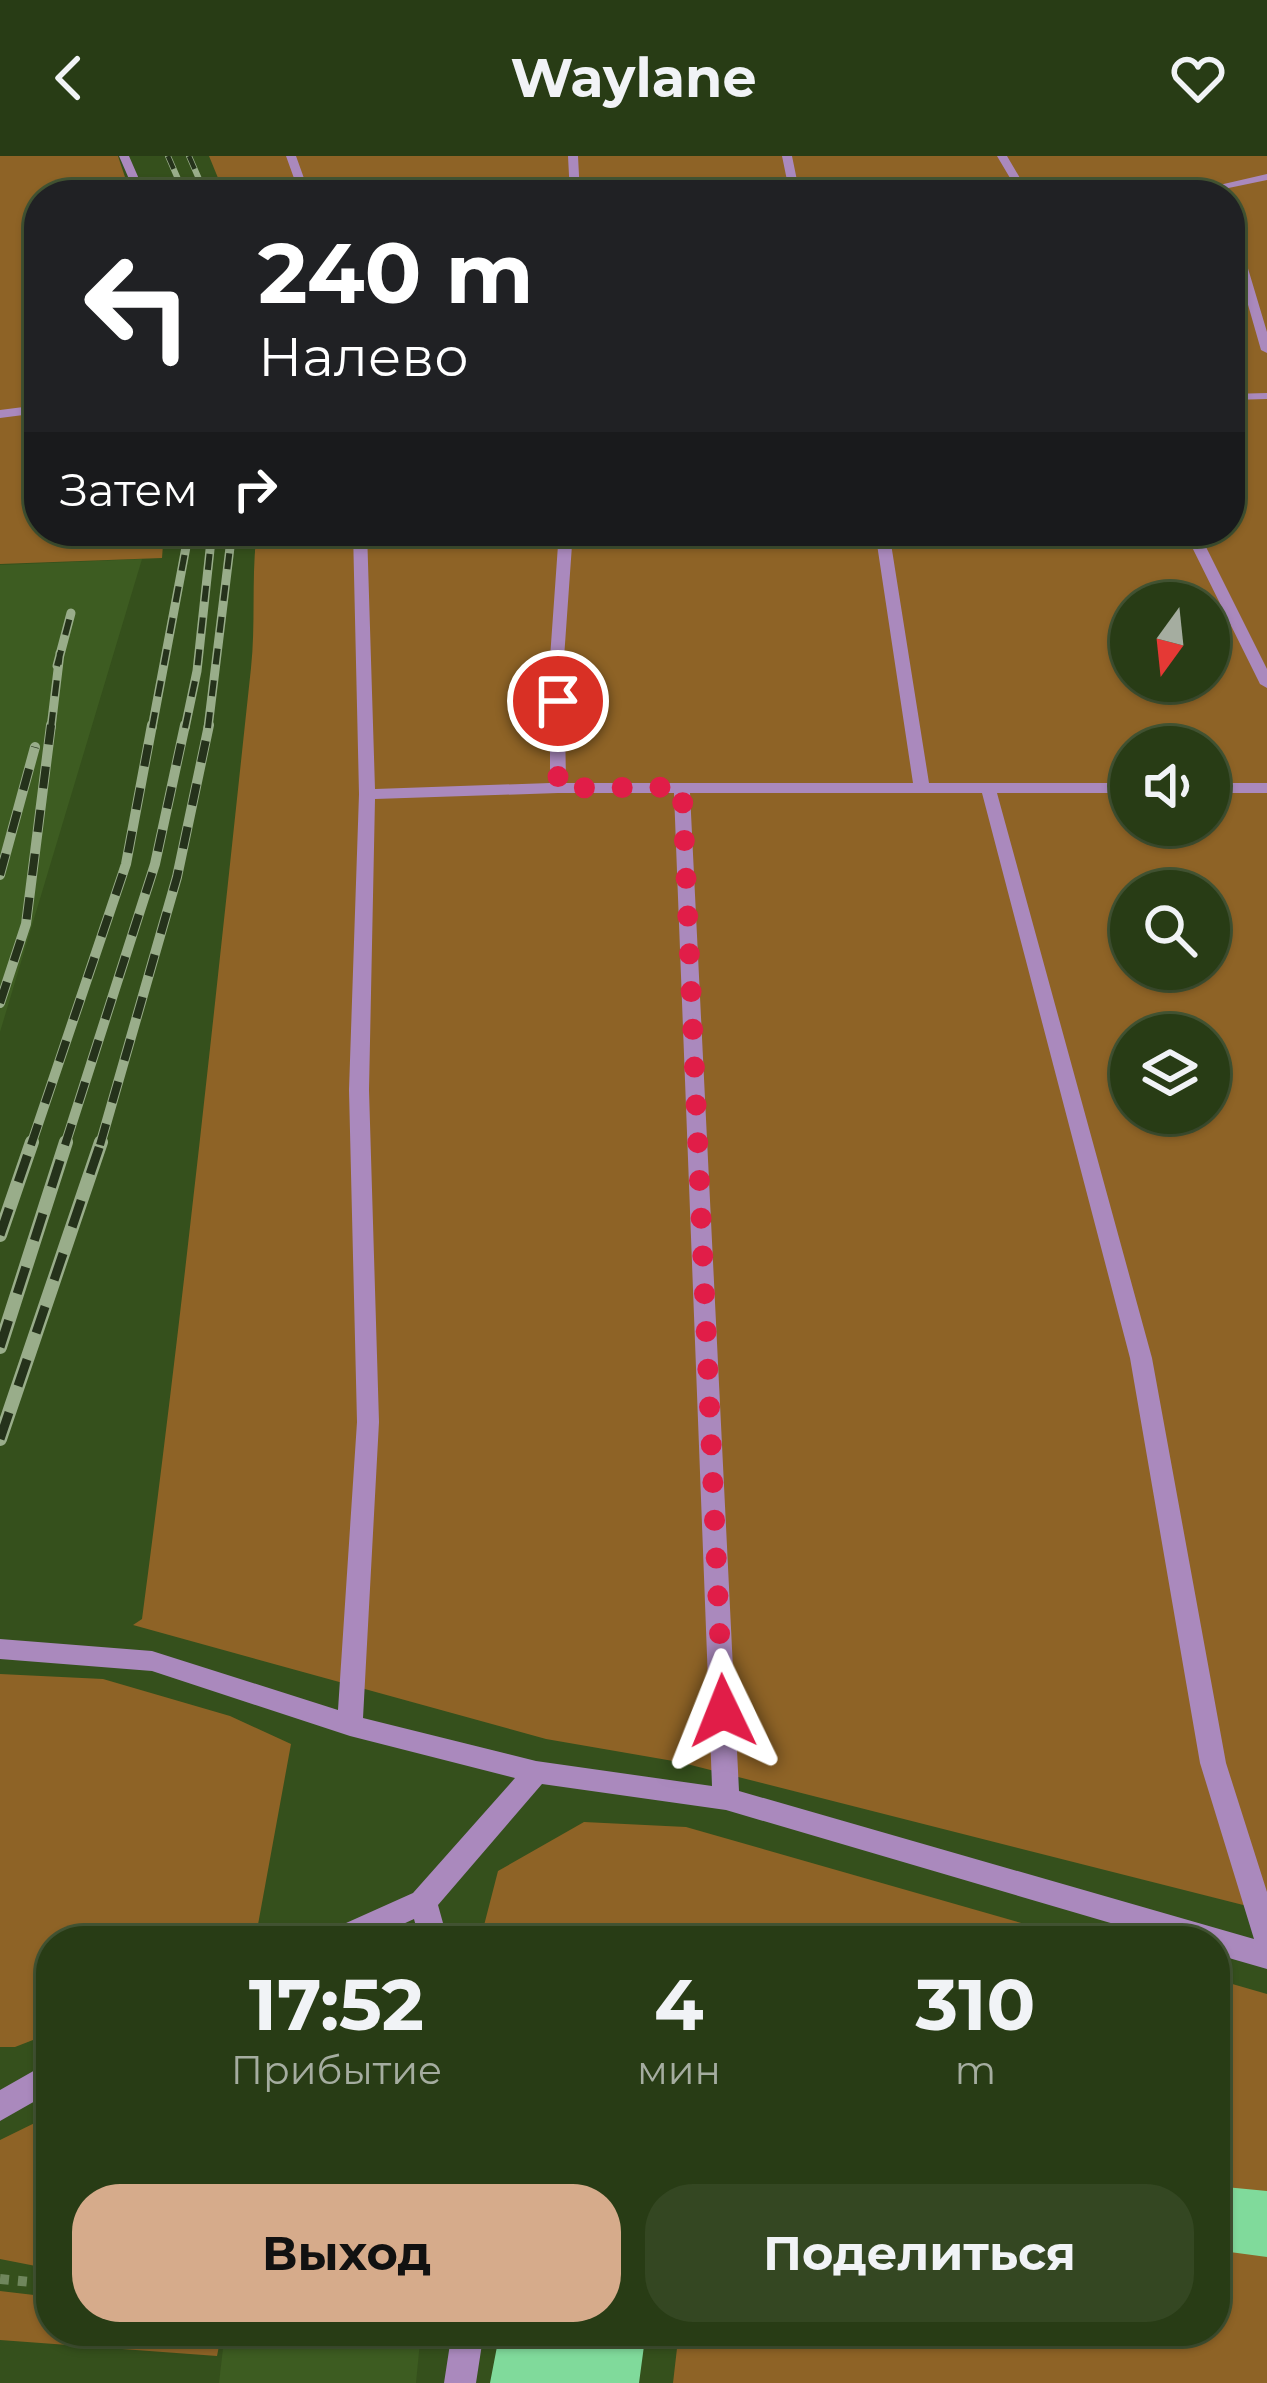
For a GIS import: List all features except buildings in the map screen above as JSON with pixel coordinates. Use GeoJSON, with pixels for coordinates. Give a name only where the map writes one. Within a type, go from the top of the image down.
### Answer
{"type":"FeatureCollection","features":[{"type":"Feature","properties":{"kind":"street"},"geometry":{"type":"LineString","coordinates":[[1245,276],[1267,350]]}},
{"type":"Feature","properties":{"kind":"street"},"geometry":{"type":"LineString","coordinates":[[350,1726],[368,1422],[358,1090],[367,794],[360,546]]}},
{"type":"Feature","properties":{"kind":"street"},"geometry":{"type":"LineString","coordinates":[[558,788],[557,658],[565,546]]}},
{"type":"Feature","properties":{"kind":"street"},"geometry":{"type":"LineString","coordinates":[[884,546],[921,785]]}},
{"type":"Feature","properties":{"kind":"street"},"geometry":{"type":"LineString","coordinates":[[1198,546],[1267,684]]}},
{"type":"Feature","properties":{"kind":"street"},"geometry":{"type":"LineString","coordinates":[[682,787],[726,1799]]}},
{"type":"Feature","properties":{"kind":"street"},"geometry":{"type":"LineString","coordinates":[[988,787],[1142,1358],[1213,1763],[1267,1937]]}},
{"type":"Feature","properties":{"kind":"street"},"geometry":{"type":"LineString","coordinates":[[367,794],[558,788],[1110,788]]}},
{"type":"Feature","properties":{"kind":"street"},"geometry":{"type":"LineString","coordinates":[[1230,788],[1267,788]]}},
{"type":"Feature","properties":{"kind":"street"},"geometry":{"type":"LineString","coordinates":[[0,1649],[152,1661],[350,1726],[536,1772],[726,1799],[1164,1926]]}},
{"type":"Feature","properties":{"kind":"street"},"geometry":{"type":"LineString","coordinates":[[369,1926],[423,1902],[536,1772]]}},
{"type":"Feature","properties":{"kind":"street"},"geometry":{"type":"LineString","coordinates":[[423,1902],[430,1926]]}},
{"type":"Feature","properties":{"kind":"street"},"geometry":{"type":"LineString","coordinates":[[1230,1945],[1267,1956]]}},
{"type":"Feature","properties":{"kind":"street"},"geometry":{"type":"LineString","coordinates":[[0,2107],[36,2084]]}},
{"type":"Feature","properties":{"kind":"street"},"geometry":{"type":"LineString","coordinates":[[460,2383],[466,2346]]}},
{"type":"Feature","properties":{"kind":"path"},"geometry":{"type":"LineString","coordinates":[[0,2279],[36,2283]]}},
{"type":"Feature","properties":{"kind":"shaded area"},"geometry":{"type":"Polygon","coordinates":[[[0,156],[118,156],[126,180],[24,180],[24,546],[163,546],[162,558],[0,564],[0,156]]]}},
{"type":"Feature","properties":{"kind":"shaded area"},"geometry":{"type":"Polygon","coordinates":[[[209,156],[1267,156],[1267,1911],[679,1762],[546,1739],[133,1625],[142,1619],[172,1381],[253,634],[256,546],[1245,546],[1245,180],[219,180],[209,156]]]}},
{"type":"Feature","properties":{"kind":"shaded area"},"geometry":{"type":"Polygon","coordinates":[[[142,559],[0,1032],[0,565],[142,559]]]}},
{"type":"Feature","properties":{"kind":"shaded area"},"geometry":{"type":"Polygon","coordinates":[[[0,1674],[103,1679],[230,1716],[291,1744],[258,1926],[36,1926],[36,2039],[0,2047],[0,1674]]]}},
{"type":"Feature","properties":{"kind":"shaded area"},"geometry":{"type":"Polygon","coordinates":[[[584,1822],[686,1827],[1032,1926],[484,1926],[498,1871],[584,1822]]]}},
{"type":"Feature","properties":{"kind":"shaded area"},"geometry":{"type":"Polygon","coordinates":[[[1230,1983],[1267,1994],[1267,2383],[673,2383],[677,2346],[1230,2346],[1230,1983]]]}},
{"type":"Feature","properties":{"kind":"shaded area"},"geometry":{"type":"Polygon","coordinates":[[[36,2122],[36,2266],[0,2259],[0,2140],[36,2122]]]}},
{"type":"Feature","properties":{"kind":"shaded area"},"geometry":{"type":"Polygon","coordinates":[[[0,2291],[36,2295],[36,2343],[0,2340],[0,2291]]]}},
{"type":"Feature","properties":{"kind":"shaded area"},"geometry":{"type":"Polygon","coordinates":[[[81,2346],[219,2346],[217,2356],[81,2346]]]}},
{"type":"Feature","properties":{"kind":"shaded area"},"geometry":{"type":"Polygon","coordinates":[[[223,2346],[420,2346],[416,2383],[219,2383],[223,2346]]]}},
{"type":"Feature","properties":{"kind":"railway"},"geometry":{"type":"LineString","coordinates":[[168,156],[178,180]]}},
{"type":"Feature","properties":{"kind":"railway"},"geometry":{"type":"LineString","coordinates":[[189,156],[199,180]]}},
{"type":"Feature","properties":{"kind":"railway"},"geometry":{"type":"LineString","coordinates":[[152,728],[186,546]]}},
{"type":"Feature","properties":{"kind":"railway"},"geometry":{"type":"LineString","coordinates":[[185,728],[197,671],[210,546]]}},
{"type":"Feature","properties":{"kind":"railway"},"geometry":{"type":"LineString","coordinates":[[208,728],[230,546]]}},
{"type":"Feature","properties":{"kind":"railway"},"geometry":{"type":"LineString","coordinates":[[60,656],[71,613]]}},
{"type":"Feature","properties":{"kind":"railway"},"geometry":{"type":"LineString","coordinates":[[51,728],[60,656]]}},
{"type":"Feature","properties":{"kind":"railway"},"geometry":{"type":"LineString","coordinates":[[57,666],[60,656]]}},
{"type":"Feature","properties":{"kind":"railway"},"geometry":{"type":"LineString","coordinates":[[0,1003],[26,924],[51,725]]}},
{"type":"Feature","properties":{"kind":"railway"},"geometry":{"type":"LineString","coordinates":[[31,1145],[126,864],[152,725]]}},
{"type":"Feature","properties":{"kind":"railway"},"geometry":{"type":"LineString","coordinates":[[65,1145],[155,864],[185,725]]}},
{"type":"Feature","properties":{"kind":"railway"},"geometry":{"type":"LineString","coordinates":[[100,1145],[177,877],[209,725]]}},
{"type":"Feature","properties":{"kind":"railway"},"geometry":{"type":"LineString","coordinates":[[0,875],[35,747]]}},
{"type":"Feature","properties":{"kind":"railway"},"geometry":{"type":"LineString","coordinates":[[0,1235],[32,1142]]}},
{"type":"Feature","properties":{"kind":"railway"},"geometry":{"type":"LineString","coordinates":[[0,1347],[66,1142]]}},
{"type":"Feature","properties":{"kind":"railway"},"geometry":{"type":"LineString","coordinates":[[0,1439],[100,1145]]}},
{"type":"Feature","properties":{"kind":"route"},"geometry":{"type":"LineString","coordinates":[[558,701],[558,788],[682,787],[723,1711]]}}]}
